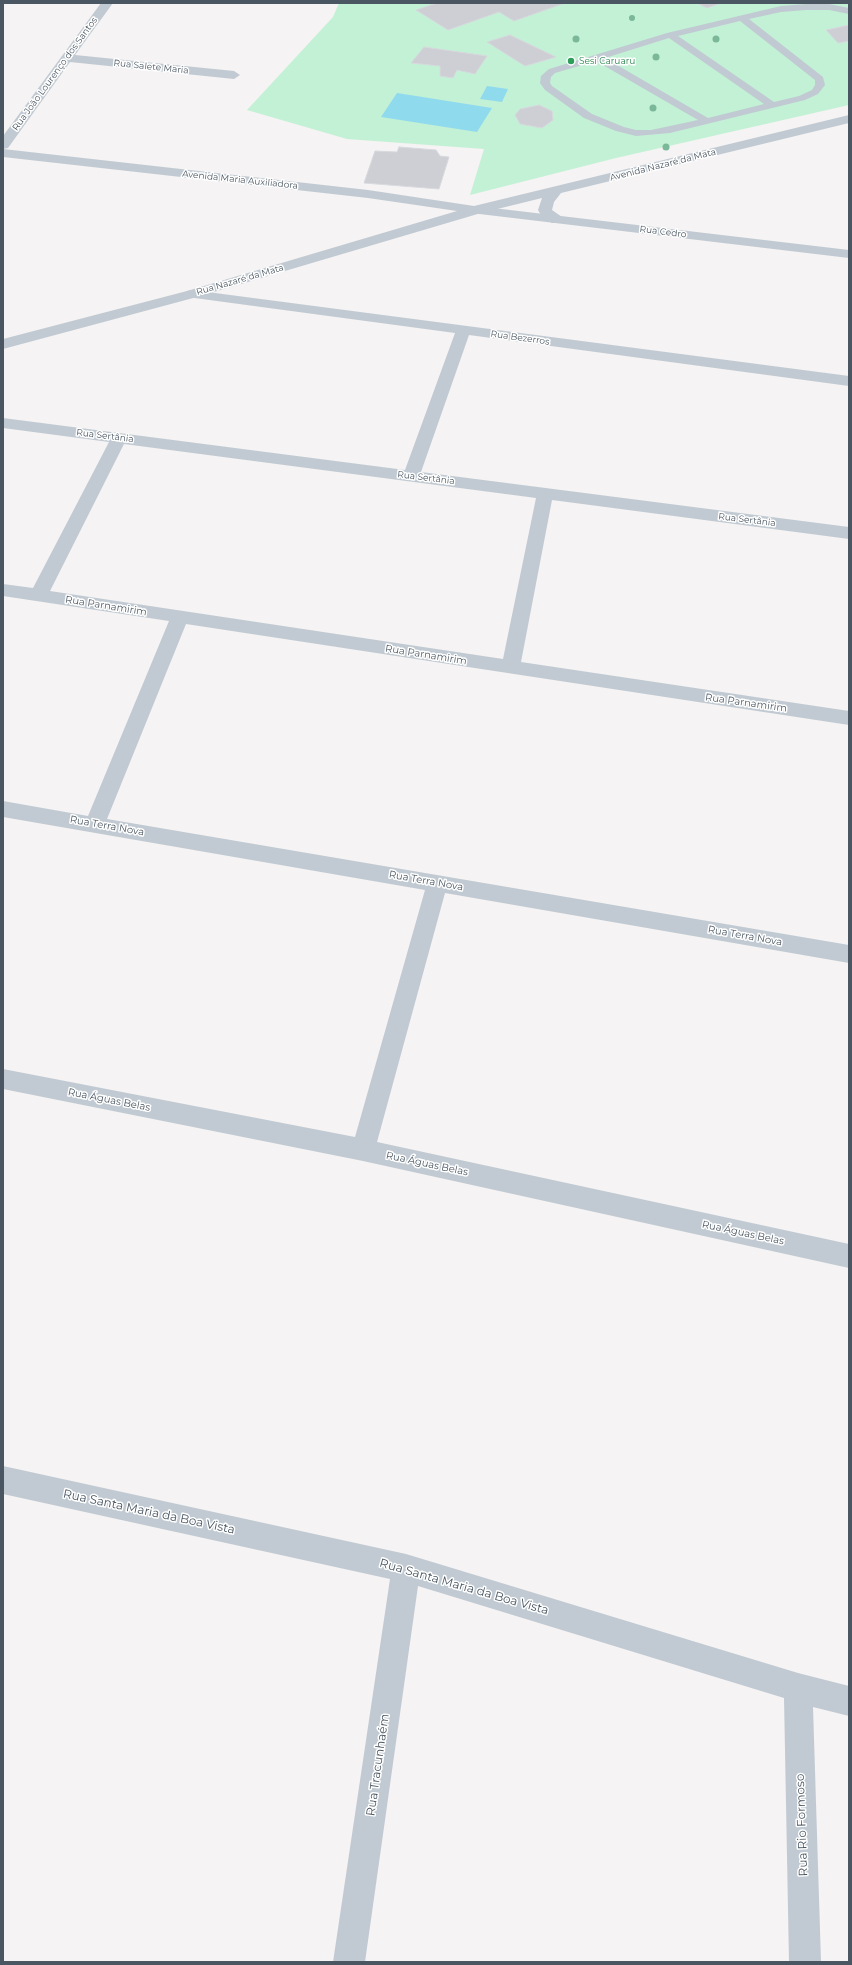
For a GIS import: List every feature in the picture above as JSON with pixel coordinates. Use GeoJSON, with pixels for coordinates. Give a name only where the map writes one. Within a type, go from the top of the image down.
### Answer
{"type":"FeatureCollection","features":[{"type":"Feature","properties":{"kind":"street","name":"Rua João Lourenço dos Santos"},"geometry":{"type":"LineString","coordinates":[[3,145],[108,3]]}},
{"type":"Feature","properties":{"kind":"street","name":"Rua Salete Maria"},"geometry":{"type":"LineString","coordinates":[[68,58],[234,76]]}},
{"type":"Feature","properties":{"kind":"street","name":"Avenida Nazaré da Mata"},"geometry":{"type":"LineString","coordinates":[[476,210],[849,119]]}},
{"type":"Feature","properties":{"kind":"street","name":"Avenida Maria Auxiliadora"},"geometry":{"type":"LineString","coordinates":[[3,153],[368,194],[476,210]]}},
{"type":"Feature","properties":{"kind":"street"},"geometry":{"type":"LineString","coordinates":[[556,191],[547,201],[545,210],[547,214],[557,220]]}},
{"type":"Feature","properties":{"kind":"street","name":"Rua Cedro"},"geometry":{"type":"LineString","coordinates":[[476,210],[849,254]]}},
{"type":"Feature","properties":{"kind":"street","name":"Rua Nazaré da Mata"},"geometry":{"type":"LineString","coordinates":[[3,344],[192,294],[476,210]]}},
{"type":"Feature","properties":{"kind":"street","name":"Rua Bezerros"},"geometry":{"type":"LineString","coordinates":[[192,294],[849,381]]}},
{"type":"Feature","properties":{"kind":"street"},"geometry":{"type":"LineString","coordinates":[[411,476],[463,330]]}},
{"type":"Feature","properties":{"kind":"street","name":"Rua Sertânia"},"geometry":{"type":"LineString","coordinates":[[3,422],[849,533]]}},
{"type":"Feature","properties":{"kind":"street"},"geometry":{"type":"LineString","coordinates":[[38,596],[119,438]]}},
{"type":"Feature","properties":{"kind":"street"},"geometry":{"type":"LineString","coordinates":[[510,668],[545,494]]}},
{"type":"Feature","properties":{"kind":"street","name":"Rua Parnamirim"},"geometry":{"type":"LineString","coordinates":[[3,590],[510,668],[849,718]]}},
{"type":"Feature","properties":{"kind":"street"},"geometry":{"type":"LineString","coordinates":[[95,824],[180,618]]}},
{"type":"Feature","properties":{"kind":"street","name":"Rua Terra Nova"},"geometry":{"type":"LineString","coordinates":[[3,809],[849,954]]}},
{"type":"Feature","properties":{"kind":"street"},"geometry":{"type":"LineString","coordinates":[[363,1150],[437,883]]}},
{"type":"Feature","properties":{"kind":"street","name":"Rua Águas Belas"},"geometry":{"type":"LineString","coordinates":[[3,1079],[363,1150],[849,1256]]}},
{"type":"Feature","properties":{"kind":"street","name":"Rua Santa Maria da Boa Vista"},"geometry":{"type":"LineString","coordinates":[[3,1480],[406,1568],[798,1688],[849,1701]]}},
{"type":"Feature","properties":{"kind":"street","name":"Rua Tracunhaém"},"geometry":{"type":"LineString","coordinates":[[349,1962],[406,1568]]}},
{"type":"Feature","properties":{"kind":"street","name":"Rua Rio Formoso"},"geometry":{"type":"LineString","coordinates":[[798,1688],[805,1962]]}},
{"type":"Feature","properties":{"kind":"lane"},"geometry":{"type":"LineString","coordinates":[[742,18],[820,78],[820,85],[815,92],[802,98],[651,133],[620,130],[588,116],[548,88],[545,83],[546,76],[552,71],[670,36],[742,18],[781,9],[806,7],[829,7],[849,11]]}},
{"type":"Feature","properties":{"kind":"lane"},"geometry":{"type":"LineString","coordinates":[[670,36],[772,105]]}},
{"type":"Feature","properties":{"kind":"lane"},"geometry":{"type":"LineString","coordinates":[[598,57],[706,121]]}},
{"type":"Feature","properties":{"kind":"green space","name":"Sesi Caruaru"},"geometry":{"type":"Polygon","coordinates":[[[339,3],[849,3],[849,105],[616,158],[470,195],[484,149],[347,139],[247,110],[333,17],[339,3]]]}},
{"type":"Feature","properties":{"kind":"water"},"geometry":{"type":"Polygon","coordinates":[[[487,86],[508,89],[502,102],[480,99],[487,86]]]}},
{"type":"Feature","properties":{"kind":"water"},"geometry":{"type":"Polygon","coordinates":[[[397,93],[492,108],[477,132],[381,117],[397,93]]]}},
{"type":"Feature","properties":{"kind":"building"},"geometry":{"type":"Polygon","coordinates":[[[437,3],[565,3],[514,21],[499,12],[448,30],[416,10],[437,3]]]}},
{"type":"Feature","properties":{"kind":"building"},"geometry":{"type":"Polygon","coordinates":[[[697,3],[721,3],[707,8],[697,3]]]}},
{"type":"Feature","properties":{"kind":"building"},"geometry":{"type":"Polygon","coordinates":[[[849,25],[849,41],[838,43],[826,30],[849,25]]]}},
{"type":"Feature","properties":{"kind":"building"},"geometry":{"type":"Polygon","coordinates":[[[510,35],[556,57],[525,66],[487,42],[510,35]]]}},
{"type":"Feature","properties":{"kind":"building"},"geometry":{"type":"Polygon","coordinates":[[[424,47],[487,56],[475,74],[457,70],[453,78],[440,76],[440,66],[411,63],[424,47]]]}},
{"type":"Feature","properties":{"kind":"building"},"geometry":{"type":"Polygon","coordinates":[[[539,105],[552,111],[553,120],[542,128],[520,124],[515,115],[520,109],[539,105]]]}},
{"type":"Feature","properties":{"kind":"building"},"geometry":{"type":"Polygon","coordinates":[[[399,147],[436,150],[440,156],[449,157],[439,189],[364,183],[375,151],[397,152],[399,147]]]}},
{"type":"Feature","properties":{"kind":"place","name":"Sesi Caruaru"},"geometry":{"type":"Point","coordinates":[571,61]}}]}
